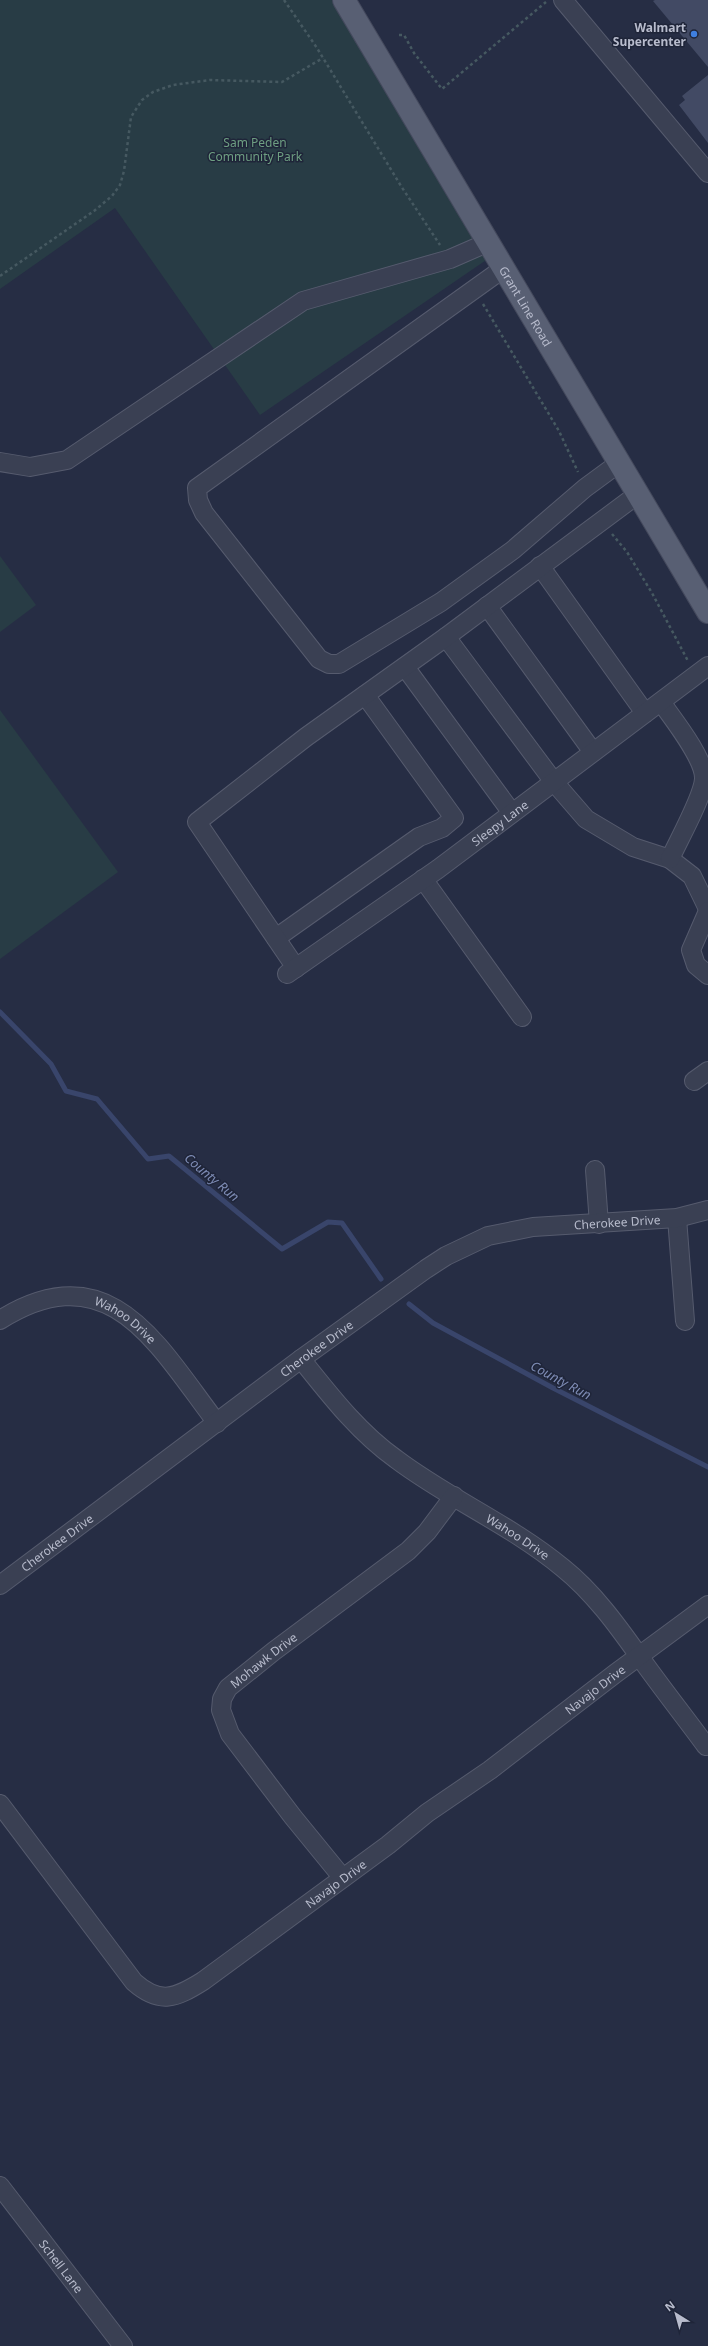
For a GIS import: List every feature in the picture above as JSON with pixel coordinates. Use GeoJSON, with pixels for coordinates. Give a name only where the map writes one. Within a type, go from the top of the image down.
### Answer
{"type":"FeatureCollection","features":[{"type":"Feature","properties":{"kind":"main road","name":"Grant Line Road"},"geometry":{"type":"LineString","coordinates":[[344,0],[708,612]]}},
{"type":"Feature","properties":{"kind":"street"},"geometry":{"type":"LineString","coordinates":[[563,0],[708,173]]}},
{"type":"Feature","properties":{"kind":"street"},"geometry":{"type":"LineString","coordinates":[[0,462],[30,467],[67,460],[303,301],[450,259],[489,242]]}},
{"type":"Feature","properties":{"kind":"street"},"geometry":{"type":"LineString","coordinates":[[504,268],[197,488],[198,500],[204,513],[319,659],[329,664],[339,664],[441,602],[513,550],[584,488],[619,463]]}},
{"type":"Feature","properties":{"kind":"street"},"geometry":{"type":"LineString","coordinates":[[365,695],[454,818],[442,828],[419,837],[276,938],[197,822],[306,737],[446,637],[638,494]]}},
{"type":"Feature","properties":{"kind":"street"},"geometry":{"type":"LineString","coordinates":[[540,566],[645,713]]}},
{"type":"Feature","properties":{"kind":"street"},"geometry":{"type":"LineString","coordinates":[[487,606],[593,752]]}},
{"type":"Feature","properties":{"kind":"street"},"geometry":{"type":"LineString","coordinates":[[446,637],[554,782],[586,818],[633,847],[670,859],[692,876],[708,910],[691,950],[696,965],[708,975]]}},
{"type":"Feature","properties":{"kind":"street"},"geometry":{"type":"LineString","coordinates":[[405,667],[512,813]]}},
{"type":"Feature","properties":{"kind":"street","name":"Sleepy Lane"},"geometry":{"type":"LineString","coordinates":[[276,938],[291,971],[423,879],[702,671]]}},
{"type":"Feature","properties":{"kind":"street"},"geometry":{"type":"LineString","coordinates":[[661,702],[697,756],[704,779],[693,810],[670,859]]}},
{"type":"Feature","properties":{"kind":"street"},"geometry":{"type":"LineString","coordinates":[[423,879],[522,1017]]}},
{"type":"Feature","properties":{"kind":"street"},"geometry":{"type":"LineString","coordinates":[[595,1170],[599,1224]]}},
{"type":"Feature","properties":{"kind":"street","name":"Cherokee Drive"},"geometry":{"type":"LineString","coordinates":[[0,1585],[301,1359],[426,1269],[467,1245],[488,1236],[525,1229],[677,1218],[708,1210]]}},
{"type":"Feature","properties":{"kind":"street","name":"Cherokee Drive"},"geometry":{"type":"LineString","coordinates":[[677,1218],[685,1321]]}},
{"type":"Feature","properties":{"kind":"street","name":"Wahoo Drive"},"geometry":{"type":"LineString","coordinates":[[0,1320],[31,1303],[49,1298],[68,1295],[86,1296],[104,1302],[120,1310],[134,1320],[158,1346],[217,1423]]}},
{"type":"Feature","properties":{"kind":"street","name":"Wahoo Drive"},"geometry":{"type":"LineString","coordinates":[[301,1359],[336,1403],[362,1431],[394,1459],[429,1483],[506,1527],[563,1568],[595,1599],[706,1746]]}},
{"type":"Feature","properties":{"kind":"street","name":"Mohawk Drive"},"geometry":{"type":"LineString","coordinates":[[342,1877],[293,1817],[230,1734],[221,1710],[222,1698],[228,1688],[274,1651],[408,1551],[427,1532],[454,1496]]}},
{"type":"Feature","properties":{"kind":"street","name":"Navajo Drive"},"geometry":{"type":"LineString","coordinates":[[0,1804],[134,1982],[145,1991],[160,1998],[174,1996],[203,1981],[342,1877],[388,1845],[421,1818],[490,1770],[708,1605]]}},
{"type":"Feature","properties":{"kind":"street","name":"Schell Lane"},"geometry":{"type":"LineString","coordinates":[[2,2194],[123,2346]]}},
{"type":"Feature","properties":{"kind":"path"},"geometry":{"type":"LineString","coordinates":[[284,0],[323,58],[401,186],[450,259]]}},
{"type":"Feature","properties":{"kind":"path"},"geometry":{"type":"LineString","coordinates":[[399,35],[404,35],[414,52],[442,89],[548,0]]}},
{"type":"Feature","properties":{"kind":"path"},"geometry":{"type":"LineString","coordinates":[[0,276],[94,211],[112,196],[120,185],[124,171],[131,117],[142,100],[153,92],[173,85],[210,80],[282,82],[323,58]]}},
{"type":"Feature","properties":{"kind":"path"},"geometry":{"type":"LineString","coordinates":[[473,290],[559,431],[584,488]]}},
{"type":"Feature","properties":{"kind":"path"},"geometry":{"type":"LineString","coordinates":[[603,520],[652,593],[682,653],[702,671]]}},
{"type":"Feature","properties":{"kind":"green space","name":"Sam Peden Community Park"},"geometry":{"type":"Polygon","coordinates":[[[0,0],[337,0],[495,254],[260,415],[115,208],[0,289],[0,0]]]}},
{"type":"Feature","properties":{"kind":"green space"},"geometry":{"type":"Polygon","coordinates":[[[0,556],[36,605],[0,632],[0,556]]]}},
{"type":"Feature","properties":{"kind":"green space"},"geometry":{"type":"Polygon","coordinates":[[[0,710],[118,872],[0,959],[0,710]]]}},
{"type":"Feature","properties":{"kind":"building","name":"Walmart Supercenter"},"geometry":{"type":"Polygon","coordinates":[[[708,0],[708,67],[653,1],[708,0]]]}},
{"type":"Feature","properties":{"kind":"building","name":"Walmart Supercenter"},"geometry":{"type":"Polygon","coordinates":[[[708,75],[708,143],[679,105],[685,100],[682,96],[708,75]]]}},
{"type":"Feature","properties":{"kind":"waterway","name":"County Run"},"geometry":{"type":"LineString","coordinates":[[0,1012],[51,1064],[66,1091],[97,1099],[148,1159],[169,1156],[282,1249],[328,1222],[342,1223],[381,1279]]}},
{"type":"Feature","properties":{"kind":"waterway","name":"County Run"},"geometry":{"type":"LineString","coordinates":[[409,1304],[433,1323],[553,1388],[708,1467]]}},
{"type":"Feature","properties":{"kind":"place","name":"Walmart Supercenter"},"geometry":{"type":"Point","coordinates":[694,34]}}]}
